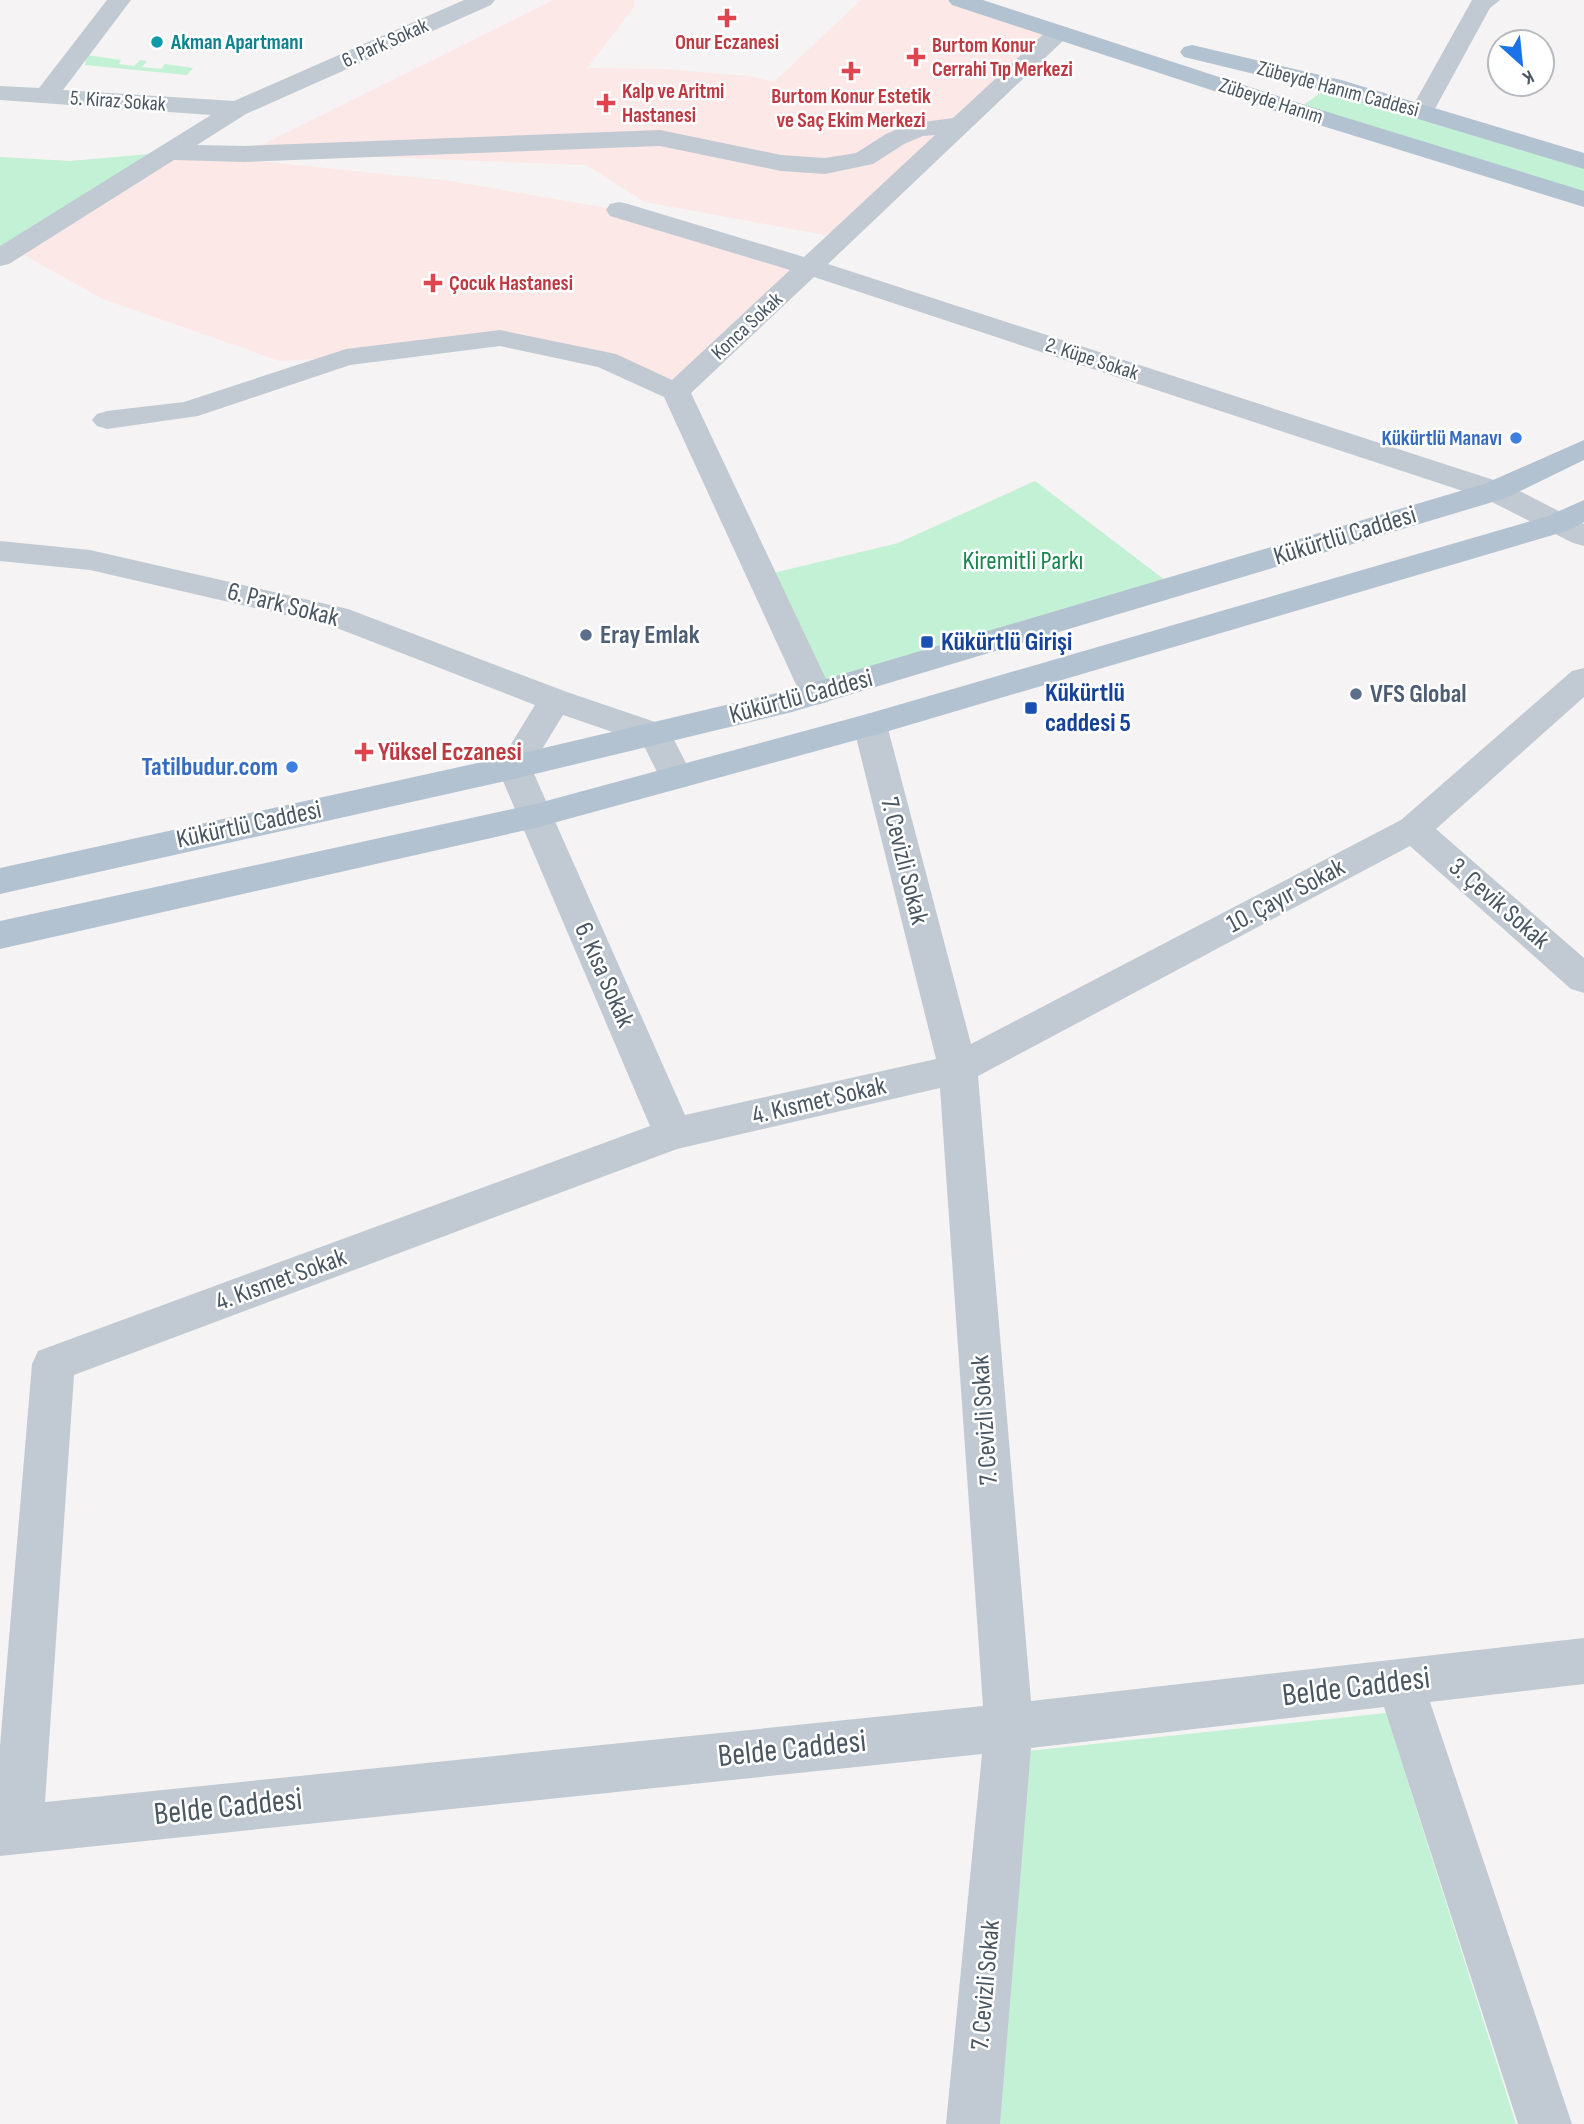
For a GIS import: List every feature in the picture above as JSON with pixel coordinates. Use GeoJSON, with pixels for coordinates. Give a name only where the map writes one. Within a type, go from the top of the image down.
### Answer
{"type":"FeatureCollection","features":[{"type":"Feature","properties":{"kind":"main road","name":"Zübeyde Hanım"},"geometry":{"type":"LineString","coordinates":[[960,0],[1584,199]]}},
{"type":"Feature","properties":{"kind":"main road","name":"Zübeyde Hanım Caddesi"},"geometry":{"type":"LineString","coordinates":[[966,0],[1332,85],[1584,160]]}},
{"type":"Feature","properties":{"kind":"main road","name":"Kükürtlü Caddesi"},"geometry":{"type":"LineString","coordinates":[[0,881],[514,767],[816,694],[1495,491],[1584,449]]}},
{"type":"Feature","properties":{"kind":"main road","name":"Kükürtlü Caddesi"},"geometry":{"type":"LineString","coordinates":[[0,935],[535,816],[870,725],[1576,523]]}},
{"type":"Feature","properties":{"kind":"street"},"geometry":{"type":"LineString","coordinates":[[46,96],[119,0]]}},
{"type":"Feature","properties":{"kind":"street","name":"6. Park Sokak"},"geometry":{"type":"LineString","coordinates":[[0,258],[237,109],[482,0]]}},
{"type":"Feature","properties":{"kind":"street"},"geometry":{"type":"LineString","coordinates":[[1422,111],[1478,1]]}},
{"type":"Feature","properties":{"kind":"street","name":"Konca Sokak"},"geometry":{"type":"LineString","coordinates":[[677,393],[1059,32]]}},
{"type":"Feature","properties":{"kind":"street","name":"5. Kiraz Sokak"},"geometry":{"type":"LineString","coordinates":[[0,93],[237,109]]}},
{"type":"Feature","properties":{"kind":"street"},"geometry":{"type":"LineString","coordinates":[[172,152],[244,154],[660,138],[780,163],[825,166],[864,159],[895,139],[918,129],[960,125]]}},
{"type":"Feature","properties":{"kind":"street","name":"2. Küpe Sokak"},"geometry":{"type":"LineString","coordinates":[[620,210],[810,267],[1495,491],[1576,523]]}},
{"type":"Feature","properties":{"kind":"street"},"geometry":{"type":"LineString","coordinates":[[107,420],[188,410],[346,358],[500,338],[606,360],[677,393],[816,694]]}},
{"type":"Feature","properties":{"kind":"street","name":"6. Park Sokak"},"geometry":{"type":"LineString","coordinates":[[0,551],[90,560],[337,616],[555,700],[656,734]]}},
{"type":"Feature","properties":{"kind":"street","name":"10. Çayır Sokak"},"geometry":{"type":"LineString","coordinates":[[958,1069],[1413,829],[1584,679]]}},
{"type":"Feature","properties":{"kind":"street"},"geometry":{"type":"LineString","coordinates":[[514,767],[555,700]]}},
{"type":"Feature","properties":{"kind":"street","name":"7. Cevizli Sokak"},"geometry":{"type":"LineString","coordinates":[[870,725],[958,1069],[1009,1727],[974,2124]]}},
{"type":"Feature","properties":{"kind":"street"},"geometry":{"type":"LineString","coordinates":[[656,734],[676,777]]}},
{"type":"Feature","properties":{"kind":"street","name":"6. Kısa Sokak"},"geometry":{"type":"LineString","coordinates":[[514,767],[673,1135]]}},
{"type":"Feature","properties":{"kind":"street","name":"3. Çevik Sokak"},"geometry":{"type":"LineString","coordinates":[[1413,829],[1584,979]]}},
{"type":"Feature","properties":{"kind":"street","name":"4. Kısmet Sokak"},"geometry":{"type":"LineString","coordinates":[[9,1830],[53,1364],[673,1135],[958,1069]]}},
{"type":"Feature","properties":{"kind":"street","name":"Belde Caddesi"},"geometry":{"type":"LineString","coordinates":[[9,1830],[1009,1727],[1584,1661]]}},
{"type":"Feature","properties":{"kind":"street"},"geometry":{"type":"LineString","coordinates":[[1400,1682],[1545,2124]]}},
{"type":"Feature","properties":{"kind":"shaded area","name":"Kalp ve Aritmi Hastanesi"},"geometry":{"type":"Polygon","coordinates":[[[553,0],[634,0],[634,7],[587,68],[663,69],[749,76],[774,82],[861,0],[960,0],[1059,32],[841,238],[645,202],[586,165],[280,153],[244,154],[553,0]]]}},
{"type":"Feature","properties":{"kind":"shaded area","name":"Çocuk Hastanesi"},"geometry":{"type":"Polygon","coordinates":[[[172,152],[450,181],[619,210],[810,267],[676,392],[606,360],[500,338],[346,357],[280,361],[103,299],[15,250],[172,152]]]}},
{"type":"Feature","properties":{"kind":"green space"},"geometry":{"type":"Polygon","coordinates":[[[87,55],[121,60],[119,64],[134,66],[140,60],[147,61],[142,67],[161,69],[165,64],[193,68],[187,75],[85,65],[87,55]]]}},
{"type":"Feature","properties":{"kind":"green space"},"geometry":{"type":"Polygon","coordinates":[[[1332,85],[1584,161],[1584,199],[1296,110],[1332,85]]]}},
{"type":"Feature","properties":{"kind":"green space"},"geometry":{"type":"Polygon","coordinates":[[[172,152],[0,258],[0,157],[70,161],[172,152]]]}},
{"type":"Feature","properties":{"kind":"green space","name":"Kiremitli Parkı"},"geometry":{"type":"Polygon","coordinates":[[[1035,481],[1174,587],[816,694],[761,576],[898,543],[1035,481]]]}},
{"type":"Feature","properties":{"kind":"green space"},"geometry":{"type":"Polygon","coordinates":[[[1386,1713],[1516,2124],[996,2124],[1028,1751],[1386,1713]]]}},
{"type":"Feature","properties":{"kind":"place","name":"Onur Eczanesi"},"geometry":{"type":"Point","coordinates":[727,18]}},
{"type":"Feature","properties":{"kind":"place","name":"Akman Apartmanı"},"geometry":{"type":"Point","coordinates":[157,42]}},
{"type":"Feature","properties":{"kind":"place","name":"Burtom Konur Cerrahi Tıp Merkezi"},"geometry":{"type":"Point","coordinates":[916,57]}},
{"type":"Feature","properties":{"kind":"place","name":"Burtom Konur Estetik ve Saç Ekim Merkezi"},"geometry":{"type":"Point","coordinates":[851,71]}},
{"type":"Feature","properties":{"kind":"place","name":"Kalp ve Aritmi Hastanesi"},"geometry":{"type":"Point","coordinates":[606,103]}},
{"type":"Feature","properties":{"kind":"place","name":"Çocuk Hastanesi"},"geometry":{"type":"Point","coordinates":[433,283]}},
{"type":"Feature","properties":{"kind":"place","name":"Kükürtlü Manavı"},"geometry":{"type":"Point","coordinates":[1516,438]}},
{"type":"Feature","properties":{"kind":"place","name":"Eray Emlak"},"geometry":{"type":"Point","coordinates":[586,635]}},
{"type":"Feature","properties":{"kind":"place","name":"Kükürtlü Girişi"},"geometry":{"type":"Point","coordinates":[927,642]}},
{"type":"Feature","properties":{"kind":"place","name":"VFS Global"},"geometry":{"type":"Point","coordinates":[1356,694]}},
{"type":"Feature","properties":{"kind":"place","name":"Kükürtlü caddesi 5"},"geometry":{"type":"Point","coordinates":[1031,708]}},
{"type":"Feature","properties":{"kind":"place","name":"Yüksel Eczanesi"},"geometry":{"type":"Point","coordinates":[364,752]}},
{"type":"Feature","properties":{"kind":"place","name":"Tatilbudur.com"},"geometry":{"type":"Point","coordinates":[292,767]}}]}
